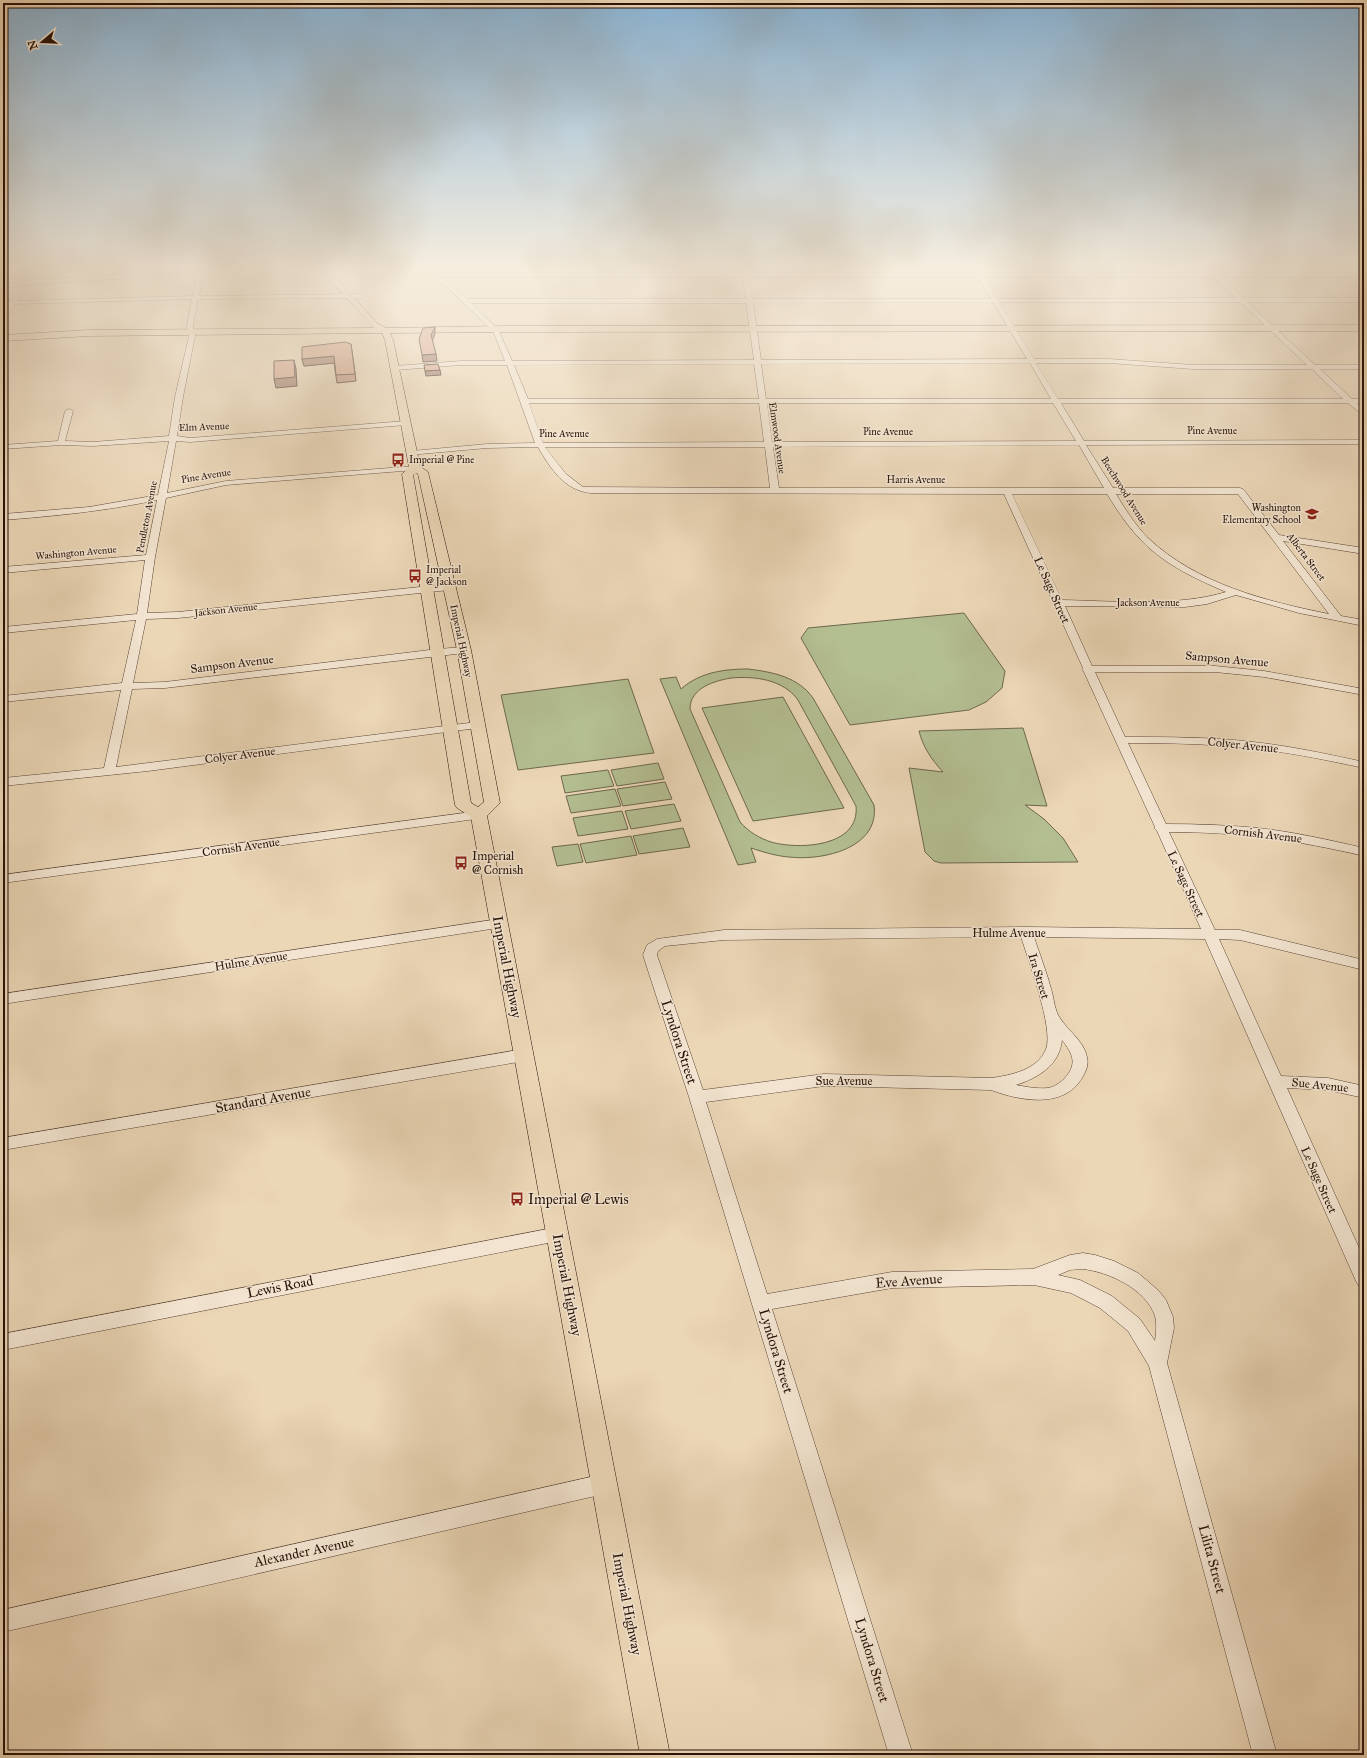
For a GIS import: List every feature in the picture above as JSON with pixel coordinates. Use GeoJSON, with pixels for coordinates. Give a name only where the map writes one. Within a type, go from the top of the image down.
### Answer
{"type":"FeatureCollection","features":[{"type":"Feature","properties":{"kind":"main road","name":"Imperial Highway"},"geometry":{"type":"LineString","coordinates":[[391,351],[414,468]]}},
{"type":"Feature","properties":{"kind":"main road","name":"Imperial Highway"},"geometry":{"type":"LineString","coordinates":[[414,468],[423,472],[464,650],[492,803],[479,815]]}},
{"type":"Feature","properties":{"kind":"main road","name":"Imperial Highway"},"geometry":{"type":"LineString","coordinates":[[414,468],[407,474],[463,804],[479,815],[655,1755]]}},
{"type":"Feature","properties":{"kind":"street","name":"Pendleton Avenue"},"geometry":{"type":"LineString","coordinates":[[109,770],[142,616],[150,557],[173,438],[188,351]]}},
{"type":"Feature","properties":{"kind":"street","name":"Harris Avenue"},"geometry":{"type":"LineString","coordinates":[[505,351],[525,401],[540,445],[554,465],[572,484],[582,489],[592,491],[1240,491]]}},
{"type":"Feature","properties":{"kind":"street","name":"Elmwood Avenue"},"geometry":{"type":"LineString","coordinates":[[756,351],[775,491]]}},
{"type":"Feature","properties":{"kind":"street","name":"Beechwood Avenue"},"geometry":{"type":"LineString","coordinates":[[1026,351],[1132,527],[1157,550],[1194,574],[1237,592],[1286,607],[1338,619],[1364,623]]}},
{"type":"Feature","properties":{"kind":"street"},"geometry":{"type":"LineString","coordinates":[[1296,351],[1364,414]]}},
{"type":"Feature","properties":{"kind":"street"},"geometry":{"type":"LineString","coordinates":[[395,368],[461,363],[1109,361],[1193,367],[1364,367]]}},
{"type":"Feature","properties":{"kind":"street"},"geometry":{"type":"LineString","coordinates":[[525,401],[1364,401]]}},
{"type":"Feature","properties":{"kind":"street"},"geometry":{"type":"LineString","coordinates":[[61,443],[70,411]]}},
{"type":"Feature","properties":{"kind":"street","name":"Elm Avenue"},"geometry":{"type":"LineString","coordinates":[[3,447],[61,443],[93,444],[173,438],[198,439],[406,423]]}},
{"type":"Feature","properties":{"kind":"street","name":"Pine Avenue"},"geometry":{"type":"LineString","coordinates":[[412,453],[487,446],[540,445],[1364,442]]}},
{"type":"Feature","properties":{"kind":"street","name":"Pine Avenue"},"geometry":{"type":"LineString","coordinates":[[3,517],[84,510],[226,483],[414,468]]}},
{"type":"Feature","properties":{"kind":"street","name":"Le Sage Street"},"geometry":{"type":"LineString","coordinates":[[1007,491],[1087,669],[1210,934],[1364,1279]]}},
{"type":"Feature","properties":{"kind":"street","name":"Alberta Street"},"geometry":{"type":"LineString","coordinates":[[1240,491],[1278,538],[1338,619]]}},
{"type":"Feature","properties":{"kind":"street"},"geometry":{"type":"LineString","coordinates":[[1278,538],[1364,551]]}},
{"type":"Feature","properties":{"kind":"street","name":"Washington Avenue"},"geometry":{"type":"LineString","coordinates":[[3,570],[150,557]]}},
{"type":"Feature","properties":{"kind":"street","name":"Jackson Avenue"},"geometry":{"type":"LineString","coordinates":[[3,630],[142,616],[178,616],[449,587]]}},
{"type":"Feature","properties":{"kind":"street","name":"Jackson Avenue"},"geometry":{"type":"LineString","coordinates":[[1058,603],[1185,604],[1207,601],[1237,592]]}},
{"type":"Feature","properties":{"kind":"street","name":"Sampson Avenue"},"geometry":{"type":"LineString","coordinates":[[3,699],[127,686],[165,685],[464,650]]}},
{"type":"Feature","properties":{"kind":"street","name":"Sampson Avenue"},"geometry":{"type":"LineString","coordinates":[[1087,669],[1216,669],[1264,674],[1364,692]]}},
{"type":"Feature","properties":{"kind":"street","name":"Colyer Avenue"},"geometry":{"type":"LineString","coordinates":[[3,782],[148,767],[477,725]]}},
{"type":"Feature","properties":{"kind":"street","name":"Colyer Avenue"},"geometry":{"type":"LineString","coordinates":[[1120,740],[1197,740],[1245,744],[1278,748],[1364,765]]}},
{"type":"Feature","properties":{"kind":"street","name":"Cornish Avenue"},"geometry":{"type":"LineString","coordinates":[[3,879],[479,815]]}},
{"type":"Feature","properties":{"kind":"street","name":"Cornish Avenue"},"geometry":{"type":"LineString","coordinates":[[1160,828],[1202,828],[1260,832],[1308,840],[1364,852]]}},
{"type":"Feature","properties":{"kind":"street","name":"Hulme Avenue"},"geometry":{"type":"LineString","coordinates":[[3,999],[499,924]]}},
{"type":"Feature","properties":{"kind":"street","name":"Hulme Avenue"},"geometry":{"type":"LineString","coordinates":[[652,948],[662,942],[724,935],[1026,932],[1210,934],[1240,936],[1364,965]]}},
{"type":"Feature","properties":{"kind":"street","name":"Ira Street"},"geometry":{"type":"LineString","coordinates":[[1026,932],[1053,1020],[1056,1035],[1054,1048],[1044,1063]]}},
{"type":"Feature","properties":{"kind":"street","name":"Lyndora Street"},"geometry":{"type":"LineString","coordinates":[[652,948],[650,955],[697,1097],[901,1755]]}},
{"type":"Feature","properties":{"kind":"street","name":"Ira Street"},"geometry":{"type":"LineString","coordinates":[[1053,1020],[1071,1041],[1080,1056],[1078,1072],[1069,1086]]}},
{"type":"Feature","properties":{"kind":"street","name":"Standard Avenue"},"geometry":{"type":"LineString","coordinates":[[3,1144],[524,1056]]}},
{"type":"Feature","properties":{"kind":"street","name":"Sue Avenue"},"geometry":{"type":"LineString","coordinates":[[697,1097],[824,1080],[992,1084],[1015,1081],[1030,1075],[1044,1063]]}},
{"type":"Feature","properties":{"kind":"street","name":"Sue Avenue"},"geometry":{"type":"LineString","coordinates":[[1275,1082],[1328,1084],[1364,1092]]}},
{"type":"Feature","properties":{"kind":"street","name":"Sue Avenue"},"geometry":{"type":"LineString","coordinates":[[992,1084],[1021,1092],[1046,1095],[1059,1092],[1069,1086]]}},
{"type":"Feature","properties":{"kind":"street","name":"Lewis Road"},"geometry":{"type":"LineString","coordinates":[[3,1342],[558,1234]]}},
{"type":"Feature","properties":{"kind":"street","name":"Eve Avenue"},"geometry":{"type":"LineString","coordinates":[[1034,1277],[1062,1265],[1082,1261],[1104,1265],[1130,1276]]}},
{"type":"Feature","properties":{"kind":"street","name":"Lilita Street"},"geometry":{"type":"LineString","coordinates":[[1130,1276],[1155,1300],[1164,1318],[1164,1339],[1158,1362]]}},
{"type":"Feature","properties":{"kind":"street","name":"Eve Avenue"},"geometry":{"type":"LineString","coordinates":[[761,1303],[892,1280],[1034,1277],[1074,1286],[1106,1302]]}},
{"type":"Feature","properties":{"kind":"street","name":"Lilita Street"},"geometry":{"type":"LineString","coordinates":[[1106,1302],[1134,1325],[1158,1362],[1265,1755]]}},
{"type":"Feature","properties":{"kind":"street","name":"Alexander Avenue"},"geometry":{"type":"LineString","coordinates":[[3,1621],[181,1578],[439,1523],[604,1484]]}},
{"type":"Feature","properties":{"kind":"green space"},"geometry":{"type":"Polygon","coordinates":[[[964,613],[1005,671],[1002,688],[986,702],[969,710],[850,725],[801,638],[808,628],[964,613]]]}},
{"type":"Feature","properties":{"kind":"green space"},"geometry":{"type":"Polygon","coordinates":[[[739,669],[757,670],[776,674],[792,680],[807,691],[813,698],[874,805],[873,820],[868,832],[859,841],[846,849],[832,854],[803,858],[779,856],[751,848],[756,862],[738,865],[660,679],[676,677],[681,689],[688,683],[704,675],[739,669]],[[740,678],[724,679],[704,687],[694,696],[690,709],[740,822],[758,837],[771,842],[783,844],[797,846],[811,845],[838,838],[848,830],[855,820],[856,806],[798,700],[792,693],[776,683],[768,680],[740,678]]]}},
{"type":"Feature","properties":{"kind":"green space"},"geometry":{"type":"Polygon","coordinates":[[[628,679],[654,753],[518,770],[501,695],[628,679]]]}},
{"type":"Feature","properties":{"kind":"green space"},"geometry":{"type":"Polygon","coordinates":[[[783,697],[844,808],[753,821],[702,708],[783,697]]]}},
{"type":"Feature","properties":{"kind":"green space"},"geometry":{"type":"Polygon","coordinates":[[[1023,728],[1047,806],[1025,805],[1044,819],[1063,838],[1078,862],[941,863],[934,861],[925,852],[909,768],[943,772],[928,753],[919,731],[1023,728]]]}},
{"type":"Feature","properties":{"kind":"green space"},"geometry":{"type":"Polygon","coordinates":[[[658,763],[664,779],[617,786],[611,770],[658,763]]]}},
{"type":"Feature","properties":{"kind":"green space"},"geometry":{"type":"Polygon","coordinates":[[[608,770],[614,786],[565,793],[561,776],[608,770]]]}},
{"type":"Feature","properties":{"kind":"green space"},"geometry":{"type":"Polygon","coordinates":[[[665,782],[672,799],[623,806],[617,789],[665,782]]]}},
{"type":"Feature","properties":{"kind":"green space"},"geometry":{"type":"Polygon","coordinates":[[[615,789],[621,806],[571,813],[566,796],[615,789]]]}},
{"type":"Feature","properties":{"kind":"green space"},"geometry":{"type":"Polygon","coordinates":[[[674,804],[681,821],[631,829],[625,811],[674,804]]]}},
{"type":"Feature","properties":{"kind":"green space"},"geometry":{"type":"Polygon","coordinates":[[[622,811],[628,829],[578,836],[573,818],[622,811]]]}},
{"type":"Feature","properties":{"kind":"green space"},"geometry":{"type":"Polygon","coordinates":[[[683,828],[690,847],[639,854],[633,836],[683,828]]]}},
{"type":"Feature","properties":{"kind":"green space"},"geometry":{"type":"Polygon","coordinates":[[[631,836],[637,855],[586,863],[580,844],[631,836]]]}},
{"type":"Feature","properties":{"kind":"green space"},"geometry":{"type":"Polygon","coordinates":[[[578,844],[583,862],[557,866],[552,847],[578,844]]]}},
{"type":"Feature","properties":{"kind":"building"},"geometry":{"type":"Polygon","coordinates":[[[302,351],[352,351],[355,374],[336,375],[334,356],[302,359],[302,351]]]}},
{"type":"Feature","properties":{"kind":"building"},"geometry":{"type":"Polygon","coordinates":[[[421,351],[435,351],[436,354],[422,355],[421,351]]]}},
{"type":"Feature","properties":{"kind":"building"},"geometry":{"type":"Polygon","coordinates":[[[294,360],[295,377],[274,379],[274,361],[294,360]]]}},
{"type":"Feature","properties":{"kind":"building"},"geometry":{"type":"Polygon","coordinates":[[[438,364],[440,370],[425,371],[424,365],[438,364]]]}},
{"type":"Feature","properties":{"kind":"place","name":"Imperial @ Pine"},"geometry":{"type":"Point","coordinates":[398,460]}},
{"type":"Feature","properties":{"kind":"place","name":"Washington Elementary School"},"geometry":{"type":"Point","coordinates":[1312,514]}},
{"type":"Feature","properties":{"kind":"place","name":"Imperial @ Jackson"},"geometry":{"type":"Point","coordinates":[415,576]}},
{"type":"Feature","properties":{"kind":"place","name":"Imperial @ Cornish"},"geometry":{"type":"Point","coordinates":[461,863]}},
{"type":"Feature","properties":{"kind":"place","name":"Imperial @ Lewis"},"geometry":{"type":"Point","coordinates":[517,1199]}}]}
